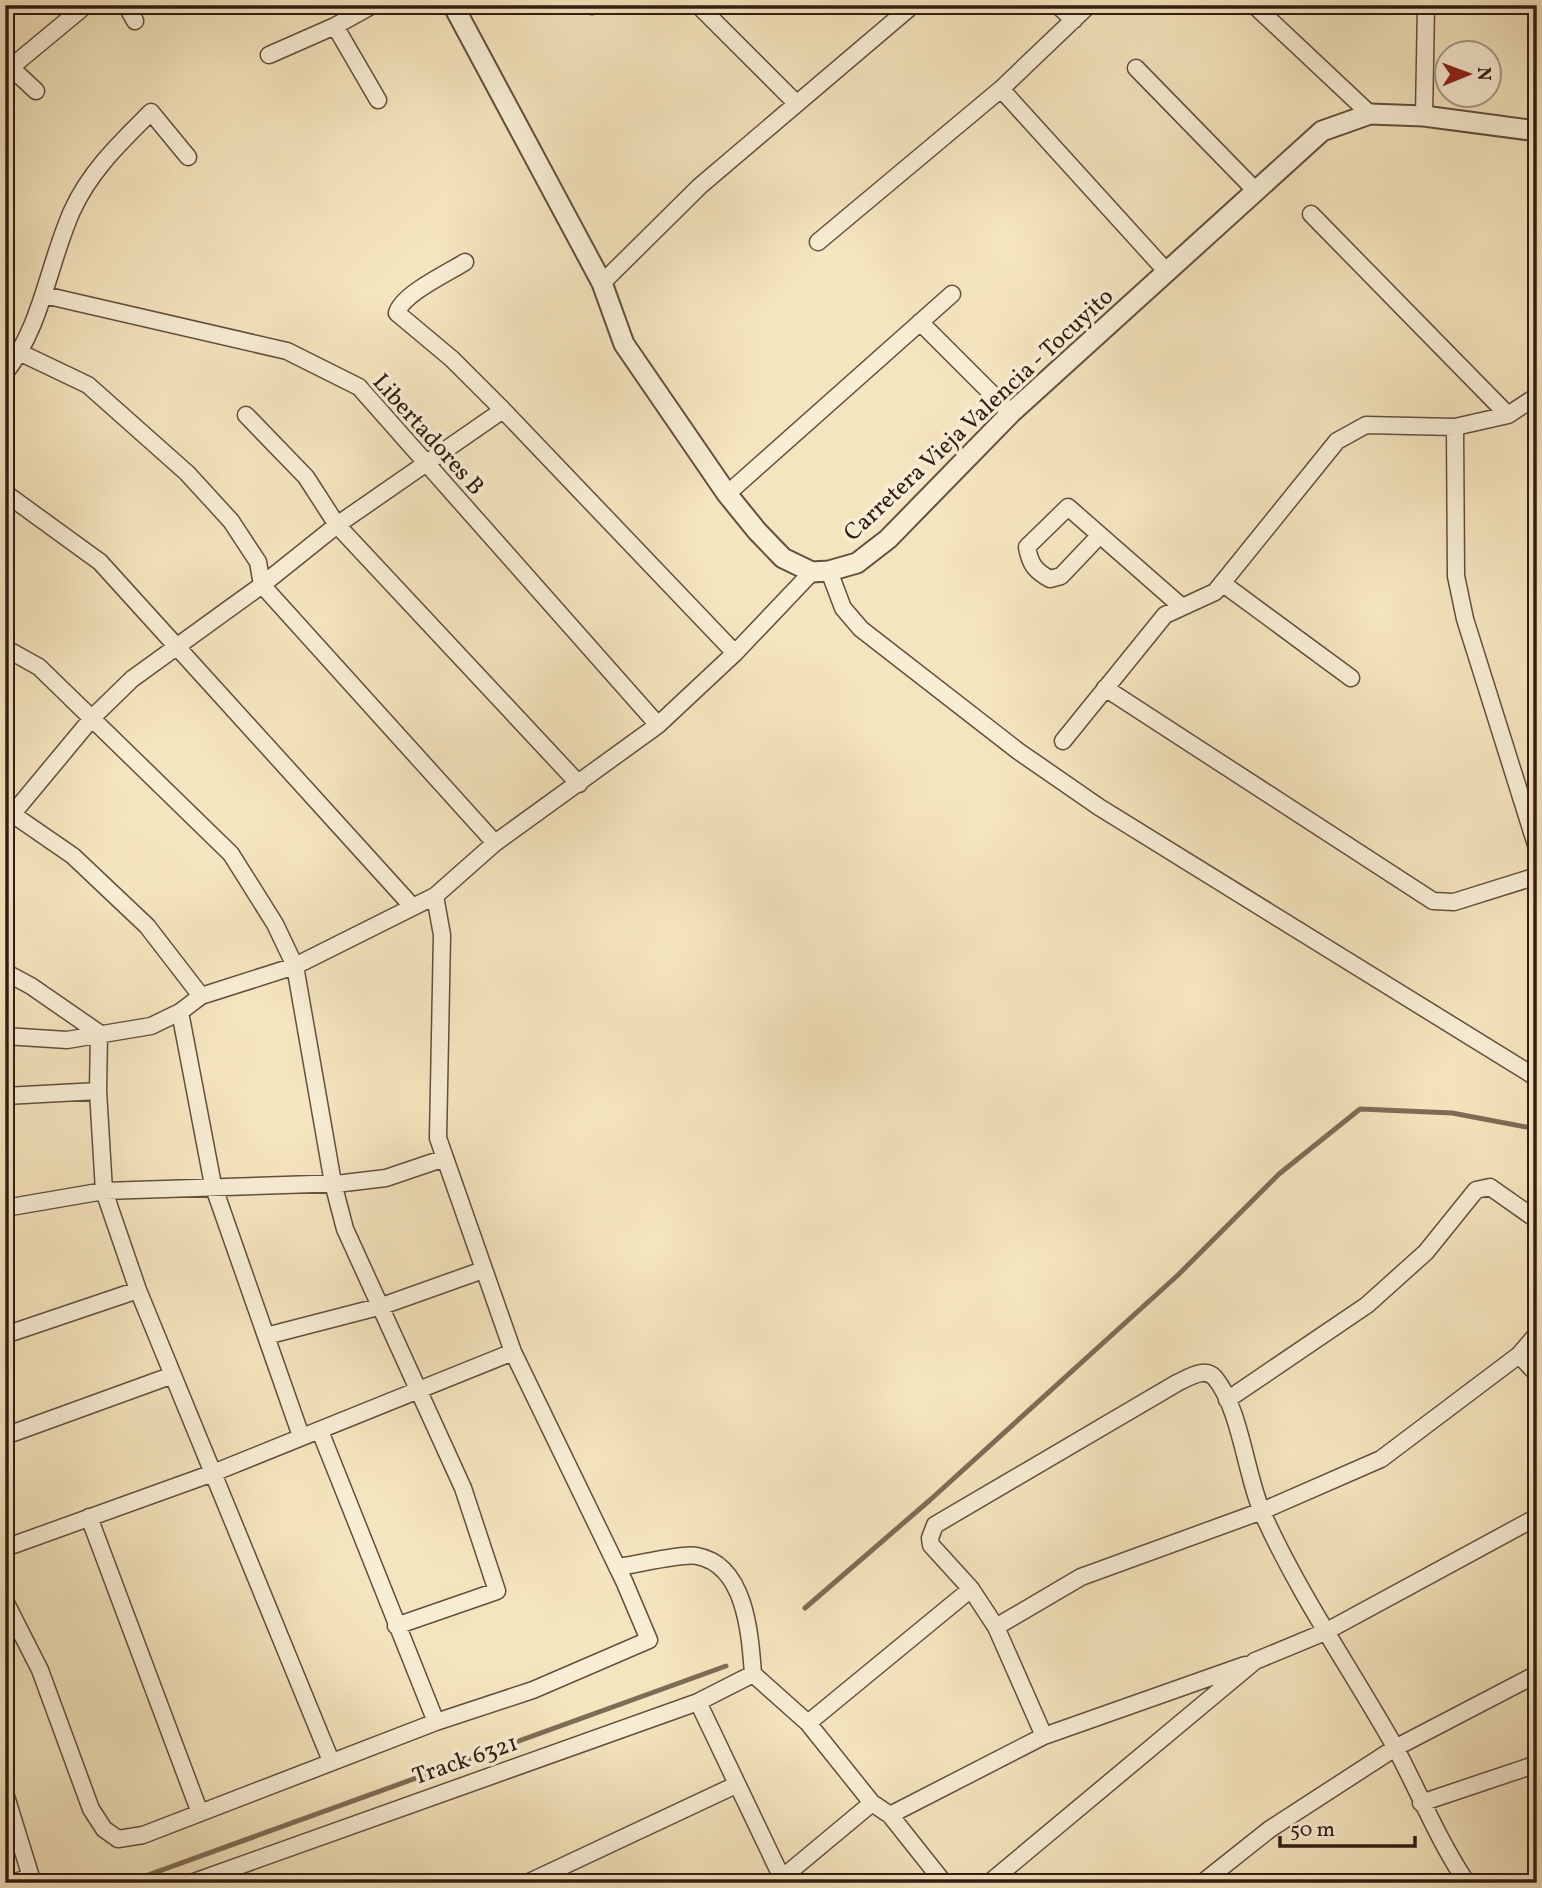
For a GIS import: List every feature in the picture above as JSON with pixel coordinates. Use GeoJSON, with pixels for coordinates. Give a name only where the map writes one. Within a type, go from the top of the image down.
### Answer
{"type":"FeatureCollection","features":[{"type":"Feature","properties":{"kind":"street"},"geometry":{"type":"LineString","coordinates":[[36,91],[8,65],[86,5]]}},
{"type":"Feature","properties":{"kind":"street"},"geometry":{"type":"LineString","coordinates":[[125,5],[135,21]]}},
{"type":"Feature","properties":{"kind":"street"},"geometry":{"type":"LineString","coordinates":[[269,55],[335,26],[373,5]]}},
{"type":"Feature","properties":{"kind":"street"},"geometry":{"type":"LineString","coordinates":[[453,5],[602,283],[624,344],[727,494],[783,558],[821,571],[843,608],[861,629],[1018,751],[1215,880],[1537,1077]]}},
{"type":"Feature","properties":{"kind":"street"},"geometry":{"type":"LineString","coordinates":[[698,5],[795,102]]}},
{"type":"Feature","properties":{"kind":"street"},"geometry":{"type":"LineString","coordinates":[[602,283],[700,186],[795,102],[913,5]]}},
{"type":"Feature","properties":{"kind":"street"},"geometry":{"type":"LineString","coordinates":[[1057,5],[1074,20]]}},
{"type":"Feature","properties":{"kind":"street"},"geometry":{"type":"LineString","coordinates":[[818,242],[1001,89],[1089,5]]}},
{"type":"Feature","properties":{"kind":"street"},"geometry":{"type":"LineString","coordinates":[[1254,5],[1370,114]]}},
{"type":"Feature","properties":{"kind":"street"},"geometry":{"type":"LineString","coordinates":[[1424,116],[1426,5]]}},
{"type":"Feature","properties":{"kind":"street"},"geometry":{"type":"LineString","coordinates":[[335,26],[378,100]]}},
{"type":"Feature","properties":{"kind":"street"},"geometry":{"type":"LineString","coordinates":[[1136,68],[1256,191]]}},
{"type":"Feature","properties":{"kind":"street"},"geometry":{"type":"LineString","coordinates":[[1001,89],[1167,272]]}},
{"type":"Feature","properties":{"kind":"street"},"geometry":{"type":"LineString","coordinates":[[5,373],[21,353],[44,295],[71,213],[90,174],[151,112],[188,157]]}},
{"type":"Feature","properties":{"kind":"street","name":"Carretera Vieja Valencia - Tocuyito"},"geometry":{"type":"LineString","coordinates":[[821,571],[857,563],[888,539],[1011,413],[1322,131],[1370,114],[1424,116],[1537,131]]}},
{"type":"Feature","properties":{"kind":"street"},"geometry":{"type":"LineString","coordinates":[[1311,214],[1508,415]]}},
{"type":"Feature","properties":{"kind":"street"},"geometry":{"type":"LineString","coordinates":[[465,262],[408,297],[399,305],[397,313],[452,359],[503,410],[735,653]]}},
{"type":"Feature","properties":{"kind":"street"},"geometry":{"type":"LineString","coordinates":[[727,494],[952,294]]}},
{"type":"Feature","properties":{"kind":"street","name":"Libertadores B"},"geometry":{"type":"LineString","coordinates":[[44,295],[286,351],[359,387],[657,725]]}},
{"type":"Feature","properties":{"kind":"street"},"geometry":{"type":"LineString","coordinates":[[920,322],[1011,413]]}},
{"type":"Feature","properties":{"kind":"street"},"geometry":{"type":"LineString","coordinates":[[21,353],[88,385],[187,473],[231,521],[258,562],[262,585],[495,843]]}},
{"type":"Feature","properties":{"kind":"street"},"geometry":{"type":"LineString","coordinates":[[1063,741],[1165,615],[1215,592],[1337,441],[1366,425],[1455,427],[1508,415],[1537,396]]}},
{"type":"Feature","properties":{"kind":"street"},"geometry":{"type":"LineString","coordinates":[[201,996],[147,926],[73,856],[7,815],[93,717],[132,679],[262,585],[337,525],[503,410]]}},
{"type":"Feature","properties":{"kind":"street"},"geometry":{"type":"LineString","coordinates":[[247,415],[306,477],[337,525],[579,784]]}},
{"type":"Feature","properties":{"kind":"street"},"geometry":{"type":"LineString","coordinates":[[1455,427],[1456,576],[1465,618],[1537,848]]}},
{"type":"Feature","properties":{"kind":"street"},"geometry":{"type":"LineString","coordinates":[[5,493],[100,562],[411,905]]}},
{"type":"Feature","properties":{"kind":"street"},"geometry":{"type":"LineString","coordinates":[[1100,535],[1061,576],[1049,579],[1035,571],[1029,559],[1027,547],[1068,507],[1100,535],[1182,607]]}},
{"type":"Feature","properties":{"kind":"street"},"geometry":{"type":"LineString","coordinates":[[5,1036],[67,1040],[151,1026],[180,1012],[201,996],[295,966],[411,905],[435,897],[495,843],[657,725],[821,571]]}},
{"type":"Feature","properties":{"kind":"street"},"geometry":{"type":"LineString","coordinates":[[1222,583],[1351,678]]}},
{"type":"Feature","properties":{"kind":"street"},"geometry":{"type":"LineString","coordinates":[[5,648],[39,667],[231,854],[275,924],[295,966],[333,1183],[345,1229],[463,1488],[497,1591],[396,1626]]}},
{"type":"Feature","properties":{"kind":"street"},"geometry":{"type":"LineString","coordinates":[[1105,688],[1433,901],[1454,902],[1537,876]]}},
{"type":"Feature","properties":{"kind":"street"},"geometry":{"type":"LineString","coordinates":[[5,1601],[40,1670],[90,1809],[104,1829],[118,1839],[143,1835],[436,1722],[533,1690],[649,1640],[617,1567],[513,1352],[438,1138],[442,935],[435,897]]}},
{"type":"Feature","properties":{"kind":"street"},"geometry":{"type":"LineString","coordinates":[[5,972],[32,986],[99,1033]]}},
{"type":"Feature","properties":{"kind":"street"},"geometry":{"type":"LineString","coordinates":[[180,1012],[213,1185],[301,1436]]}},
{"type":"Feature","properties":{"kind":"street"},"geometry":{"type":"LineString","coordinates":[[99,1033],[98,1091],[104,1191],[138,1290],[331,1762]]}},
{"type":"Feature","properties":{"kind":"street"},"geometry":{"type":"LineString","coordinates":[[5,1096],[98,1091]]}},
{"type":"Feature","properties":{"kind":"street"},"geometry":{"type":"LineString","coordinates":[[5,1208],[104,1191],[213,1185],[333,1183],[386,1178],[445,1158]]}},
{"type":"Feature","properties":{"kind":"street"},"geometry":{"type":"LineString","coordinates":[[1227,1399],[1367,1306],[1426,1252],[1476,1190],[1490,1187],[1537,1220]]}},
{"type":"Feature","properties":{"kind":"street"},"geometry":{"type":"LineString","coordinates":[[265,1336],[382,1306],[484,1270]]}},
{"type":"Feature","properties":{"kind":"street"},"geometry":{"type":"LineString","coordinates":[[5,1335],[138,1290]]}},
{"type":"Feature","properties":{"kind":"street"},"geometry":{"type":"LineString","coordinates":[[996,1627],[1081,1577],[1262,1511],[1381,1459],[1519,1355],[1537,1334]]}},
{"type":"Feature","properties":{"kind":"street"},"geometry":{"type":"LineString","coordinates":[[5,1548],[213,1474],[513,1352]]}},
{"type":"Feature","properties":{"kind":"street"},"geometry":{"type":"LineString","coordinates":[[1519,1355],[1537,1374]]}},
{"type":"Feature","properties":{"kind":"street"},"geometry":{"type":"LineString","coordinates":[[1044,1736],[996,1627],[971,1589],[931,1545],[931,1532],[935,1525],[1177,1383],[1201,1372],[1214,1376],[1227,1399],[1262,1511],[1325,1632],[1395,1748],[1463,1882]]}},
{"type":"Feature","properties":{"kind":"street"},"geometry":{"type":"LineString","coordinates":[[6,1435],[173,1375]]}},
{"type":"Feature","properties":{"kind":"street"},"geometry":{"type":"LineString","coordinates":[[320,1431],[436,1722]]}},
{"type":"Feature","properties":{"kind":"street"},"geometry":{"type":"LineString","coordinates":[[89,1517],[200,1813]]}},
{"type":"Feature","properties":{"kind":"street"},"geometry":{"type":"LineString","coordinates":[[890,1815],[1044,1736],[1255,1661],[1325,1632],[1527,1525],[1537,1517]]}},
{"type":"Feature","properties":{"kind":"street"},"geometry":{"type":"LineString","coordinates":[[617,1567],[696,1556],[721,1566],[737,1589],[744,1608],[752,1674],[808,1723],[872,1803],[890,1815],[944,1883]]}},
{"type":"Feature","properties":{"kind":"street"},"geometry":{"type":"LineString","coordinates":[[808,1723],[971,1589]]}},
{"type":"Feature","properties":{"kind":"street"},"geometry":{"type":"LineString","coordinates":[[989,1883],[1255,1661]]}},
{"type":"Feature","properties":{"kind":"street","name":"Track 6321"},"geometry":{"type":"LineString","coordinates":[[191,1883],[698,1702],[752,1674]]}},
{"type":"Feature","properties":{"kind":"street"},"geometry":{"type":"LineString","coordinates":[[1202,1883],[1270,1829],[1395,1748],[1537,1674]]}},
{"type":"Feature","properties":{"kind":"street"},"geometry":{"type":"LineString","coordinates":[[698,1702],[779,1880],[872,1803]]}},
{"type":"Feature","properties":{"kind":"street"},"geometry":{"type":"LineString","coordinates":[[1421,1803],[1537,1764]]}},
{"type":"Feature","properties":{"kind":"street"},"geometry":{"type":"LineString","coordinates":[[527,1883],[736,1785]]}},
{"type":"Feature","properties":{"kind":"street"},"geometry":{"type":"LineString","coordinates":[[5,1793],[31,1877],[12,1883]]}},
{"type":"Feature","properties":{"kind":"lane"},"geometry":{"type":"LineString","coordinates":[[582,5],[592,10],[609,5]]}},
{"type":"Feature","properties":{"kind":"waterway"},"geometry":{"type":"LineString","coordinates":[[805,1608],[930,1500],[1178,1275],[1279,1174],[1360,1109],[1452,1113],[1537,1129]]}},
{"type":"Feature","properties":{"kind":"waterway"},"geometry":{"type":"LineString","coordinates":[[126,1883],[726,1666]]}}]}
